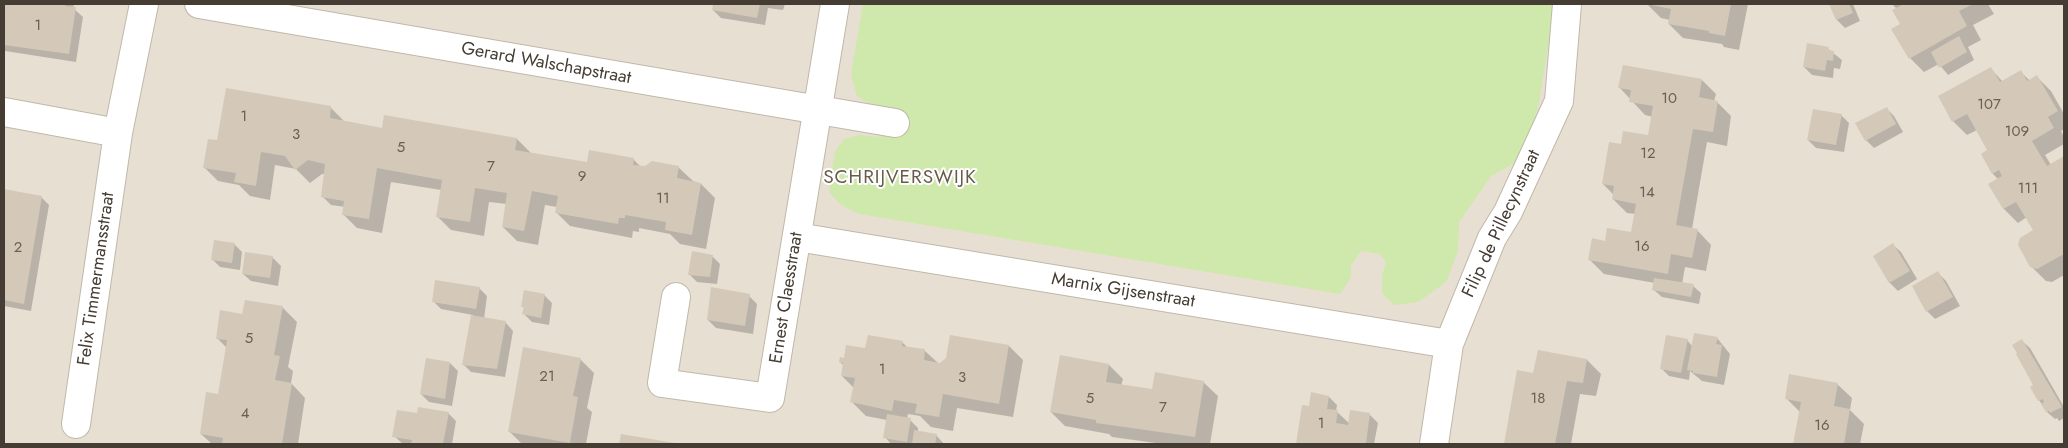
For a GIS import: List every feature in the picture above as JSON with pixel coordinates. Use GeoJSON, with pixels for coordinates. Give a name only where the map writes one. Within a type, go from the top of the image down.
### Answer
{"type":"FeatureCollection","features":[{"type":"Feature","properties":{"kind":"street","name":"Felix Timmermansstraat"},"geometry":{"type":"LineString","coordinates":[[76,424],[118,134],[144,4]]}},
{"type":"Feature","properties":{"kind":"street","name":"Gerard Walschapstraat"},"geometry":{"type":"LineString","coordinates":[[199,4],[895,123]]}},
{"type":"Feature","properties":{"kind":"street","name":"Ernest Claesstraat"},"geometry":{"type":"LineString","coordinates":[[676,297],[662,383],[770,398],[835,4]]}},
{"type":"Feature","properties":{"kind":"street","name":"Filip de Pillecynstraat"},"geometry":{"type":"LineString","coordinates":[[1434,444],[1449,344],[1492,238],[1508,212],[1559,101],[1567,4]]}},
{"type":"Feature","properties":{"kind":"street"},"geometry":{"type":"LineString","coordinates":[[4,112],[118,134]]}},
{"type":"Feature","properties":{"kind":"street","name":"Marnix Gijsenstraat"},"geometry":{"type":"LineString","coordinates":[[797,237],[1449,344]]}},
{"type":"Feature","properties":{"kind":"shaded area"},"geometry":{"type":"Polygon","coordinates":[[[4,4],[2064,4],[2064,444],[4,444],[4,4]]]}},
{"type":"Feature","properties":{"kind":"green space"},"geometry":{"type":"Polygon","coordinates":[[[863,4],[1555,4],[1538,108],[1520,160],[1491,176],[1459,222],[1458,251],[1446,282],[1418,302],[1394,305],[1382,293],[1382,277],[1386,262],[1380,254],[1361,251],[1351,265],[1351,277],[1340,294],[859,214],[841,205],[829,192],[835,152],[844,139],[860,135],[878,137],[884,113],[857,96],[851,75],[863,4]]]}},
{"type":"Feature","properties":{"kind":"building"},"geometry":{"type":"Polygon","coordinates":[[[4,4],[65,4],[65,6],[76,7],[69,54],[4,45],[4,4]]]}},
{"type":"Feature","properties":{"kind":"building"},"geometry":{"type":"Polygon","coordinates":[[[713,4],[760,4],[757,18],[712,10],[713,4]]]}},
{"type":"Feature","properties":{"kind":"building"},"geometry":{"type":"Polygon","coordinates":[[[1647,4],[1731,4],[1725,36],[1709,33],[1709,31],[1668,24],[1671,9],[1647,4]]]}},
{"type":"Feature","properties":{"kind":"building"},"geometry":{"type":"Polygon","coordinates":[[[1829,4],[1849,4],[1853,13],[1836,20],[1829,4]]]}},
{"type":"Feature","properties":{"kind":"building"},"geometry":{"type":"Polygon","coordinates":[[[1904,4],[1973,4],[1959,11],[1967,26],[1909,59],[1891,29],[1900,24],[1892,10],[1904,4]]]}},
{"type":"Feature","properties":{"kind":"building"},"geometry":{"type":"Polygon","coordinates":[[[1959,36],[1967,52],[1939,68],[1931,52],[1959,36]]]}},
{"type":"Feature","properties":{"kind":"building"},"geometry":{"type":"Polygon","coordinates":[[[1807,43],[1829,47],[1828,50],[1834,51],[1833,61],[1827,60],[1825,71],[1803,67],[1807,43]]]}},
{"type":"Feature","properties":{"kind":"building"},"geometry":{"type":"Polygon","coordinates":[[[1623,65],[1702,79],[1699,97],[1718,101],[1713,132],[1693,129],[1676,225],[1698,229],[1692,258],[1671,254],[1668,274],[1588,260],[1592,238],[1605,241],[1607,228],[1631,232],[1636,204],[1612,199],[1614,186],[1602,184],[1609,142],[1621,144],[1623,131],[1648,135],[1653,106],[1629,102],[1631,90],[1618,88],[1623,65]]]}},
{"type":"Feature","properties":{"kind":"building"},"geometry":{"type":"Polygon","coordinates":[[[1991,67],[2000,82],[2021,70],[2027,81],[2037,75],[2058,111],[2048,117],[2054,128],[2032,141],[2047,166],[2064,156],[2064,254],[2037,269],[2030,267],[2018,245],[2020,238],[2033,230],[2016,202],[2003,209],[1988,184],[2002,176],[1999,170],[1992,174],[1981,154],[1987,150],[1967,114],[1952,122],[1938,96],[1991,67]]]}},
{"type":"Feature","properties":{"kind":"building"},"geometry":{"type":"Polygon","coordinates":[[[226,88],[331,106],[330,118],[382,128],[384,115],[517,138],[515,150],[587,162],[589,150],[634,158],[633,165],[645,166],[652,161],[679,166],[677,178],[701,183],[692,235],[665,230],[666,222],[625,215],[625,218],[619,218],[618,224],[555,213],[558,196],[532,191],[524,231],[502,227],[507,193],[475,188],[470,222],[436,217],[442,180],[377,168],[369,219],[342,215],[344,201],[321,197],[325,164],[308,160],[295,170],[285,156],[261,152],[256,186],[234,182],[236,173],[203,168],[208,139],[217,140],[226,88]]]}},
{"type":"Feature","properties":{"kind":"building"},"geometry":{"type":"Polygon","coordinates":[[[1887,107],[1896,124],[1865,141],[1855,123],[1887,107]]]}},
{"type":"Feature","properties":{"kind":"building"},"geometry":{"type":"Polygon","coordinates":[[[1813,109],[1842,114],[1836,145],[1807,140],[1813,109]]]}},
{"type":"Feature","properties":{"kind":"building"},"geometry":{"type":"Polygon","coordinates":[[[4,189],[42,196],[24,304],[4,300],[4,189]]]}},
{"type":"Feature","properties":{"kind":"building"},"geometry":{"type":"Polygon","coordinates":[[[214,240],[235,243],[232,263],[211,260],[214,240]]]}},
{"type":"Feature","properties":{"kind":"building"},"geometry":{"type":"Polygon","coordinates":[[[1893,243],[1910,271],[1889,283],[1873,256],[1893,243]]]}},
{"type":"Feature","properties":{"kind":"building"},"geometry":{"type":"Polygon","coordinates":[[[692,251],[713,255],[710,277],[688,275],[692,251]]]}},
{"type":"Feature","properties":{"kind":"building"},"geometry":{"type":"Polygon","coordinates":[[[245,252],[273,256],[270,278],[242,274],[245,252]]]}},
{"type":"Feature","properties":{"kind":"building"},"geometry":{"type":"Polygon","coordinates":[[[1938,271],[1953,297],[1926,312],[1912,286],[1938,271]]]}},
{"type":"Feature","properties":{"kind":"building"},"geometry":{"type":"Polygon","coordinates":[[[1654,278],[1694,284],[1691,297],[1652,290],[1654,278]]]}},
{"type":"Feature","properties":{"kind":"building"},"geometry":{"type":"Polygon","coordinates":[[[435,280],[480,287],[476,309],[432,302],[435,280]]]}},
{"type":"Feature","properties":{"kind":"building"},"geometry":{"type":"Polygon","coordinates":[[[711,287],[750,294],[745,326],[707,320],[711,287]]]}},
{"type":"Feature","properties":{"kind":"building"},"geometry":{"type":"Polygon","coordinates":[[[524,290],[545,294],[541,318],[522,314],[524,307],[521,307],[524,290]]]}},
{"type":"Feature","properties":{"kind":"building"},"geometry":{"type":"Polygon","coordinates":[[[245,300],[283,306],[274,355],[280,356],[275,380],[292,383],[282,444],[222,444],[223,438],[200,434],[206,392],[218,394],[227,340],[216,339],[220,310],[242,314],[245,300]]]}},
{"type":"Feature","properties":{"kind":"building"},"geometry":{"type":"Polygon","coordinates":[[[471,315],[506,321],[497,369],[462,365],[471,315]]]}},
{"type":"Feature","properties":{"kind":"building"},"geometry":{"type":"Polygon","coordinates":[[[1694,333],[1718,337],[1716,344],[1722,345],[1717,377],[1693,373],[1693,371],[1687,370],[1694,333]]]}},
{"type":"Feature","properties":{"kind":"building"},"geometry":{"type":"Polygon","coordinates":[[[868,335],[903,341],[902,346],[925,349],[924,360],[940,363],[946,358],[950,335],[1009,345],[999,404],[943,394],[939,417],[915,413],[917,404],[894,400],[892,411],[850,402],[855,378],[841,376],[843,363],[839,362],[840,357],[844,358],[846,345],[865,348],[868,335]]]}},
{"type":"Feature","properties":{"kind":"building"},"geometry":{"type":"Polygon","coordinates":[[[1666,335],[1688,339],[1681,373],[1660,369],[1666,335]]]}},
{"type":"Feature","properties":{"kind":"building"},"geometry":{"type":"Polygon","coordinates":[[[2022,339],[2062,407],[2050,413],[2049,411],[2046,412],[2041,404],[2044,402],[2043,399],[2038,401],[2030,387],[2033,385],[2012,345],[2022,339]]]}},
{"type":"Feature","properties":{"kind":"building"},"geometry":{"type":"Polygon","coordinates":[[[523,347],[581,358],[573,396],[578,397],[570,443],[508,432],[523,347]]]}},
{"type":"Feature","properties":{"kind":"building"},"geometry":{"type":"Polygon","coordinates":[[[1538,350],[1587,359],[1583,383],[1567,381],[1555,444],[1504,444],[1517,370],[1533,373],[1538,350]]]}},
{"type":"Feature","properties":{"kind":"building"},"geometry":{"type":"Polygon","coordinates":[[[1060,355],[1109,364],[1106,382],[1152,389],[1155,372],[1204,381],[1195,437],[1096,423],[1096,420],[1050,412],[1060,355]]]}},
{"type":"Feature","properties":{"kind":"building"},"geometry":{"type":"Polygon","coordinates":[[[426,358],[450,362],[445,399],[420,394],[426,358]]]}},
{"type":"Feature","properties":{"kind":"building"},"geometry":{"type":"Polygon","coordinates":[[[1789,374],[1838,383],[1834,406],[1850,409],[1844,444],[1793,444],[1801,402],[1785,399],[1789,374]]]}},
{"type":"Feature","properties":{"kind":"building"},"geometry":{"type":"Polygon","coordinates":[[[1311,392],[1329,396],[1327,409],[1338,410],[1336,423],[1348,425],[1350,410],[1370,413],[1366,444],[1296,444],[1302,405],[1309,406],[1311,392]]]}},
{"type":"Feature","properties":{"kind":"building"},"geometry":{"type":"Polygon","coordinates":[[[418,407],[449,412],[443,444],[411,443],[412,440],[392,437],[397,410],[417,413],[418,407]]]}},
{"type":"Feature","properties":{"kind":"building"},"geometry":{"type":"Polygon","coordinates":[[[887,414],[911,418],[907,442],[883,438],[887,414]]]}},
{"type":"Feature","properties":{"kind":"building"},"geometry":{"type":"Polygon","coordinates":[[[914,430],[937,434],[935,444],[912,444],[914,430]]]}},
{"type":"Feature","properties":{"kind":"building"},"geometry":{"type":"Polygon","coordinates":[[[621,434],[675,443],[675,444],[619,444],[621,434]]]}},
{"type":"Feature","properties":{"kind":"district","name":"SCHRIJVERSWIJK"},"geometry":{"type":"Point","coordinates":[900,178]}}]}
